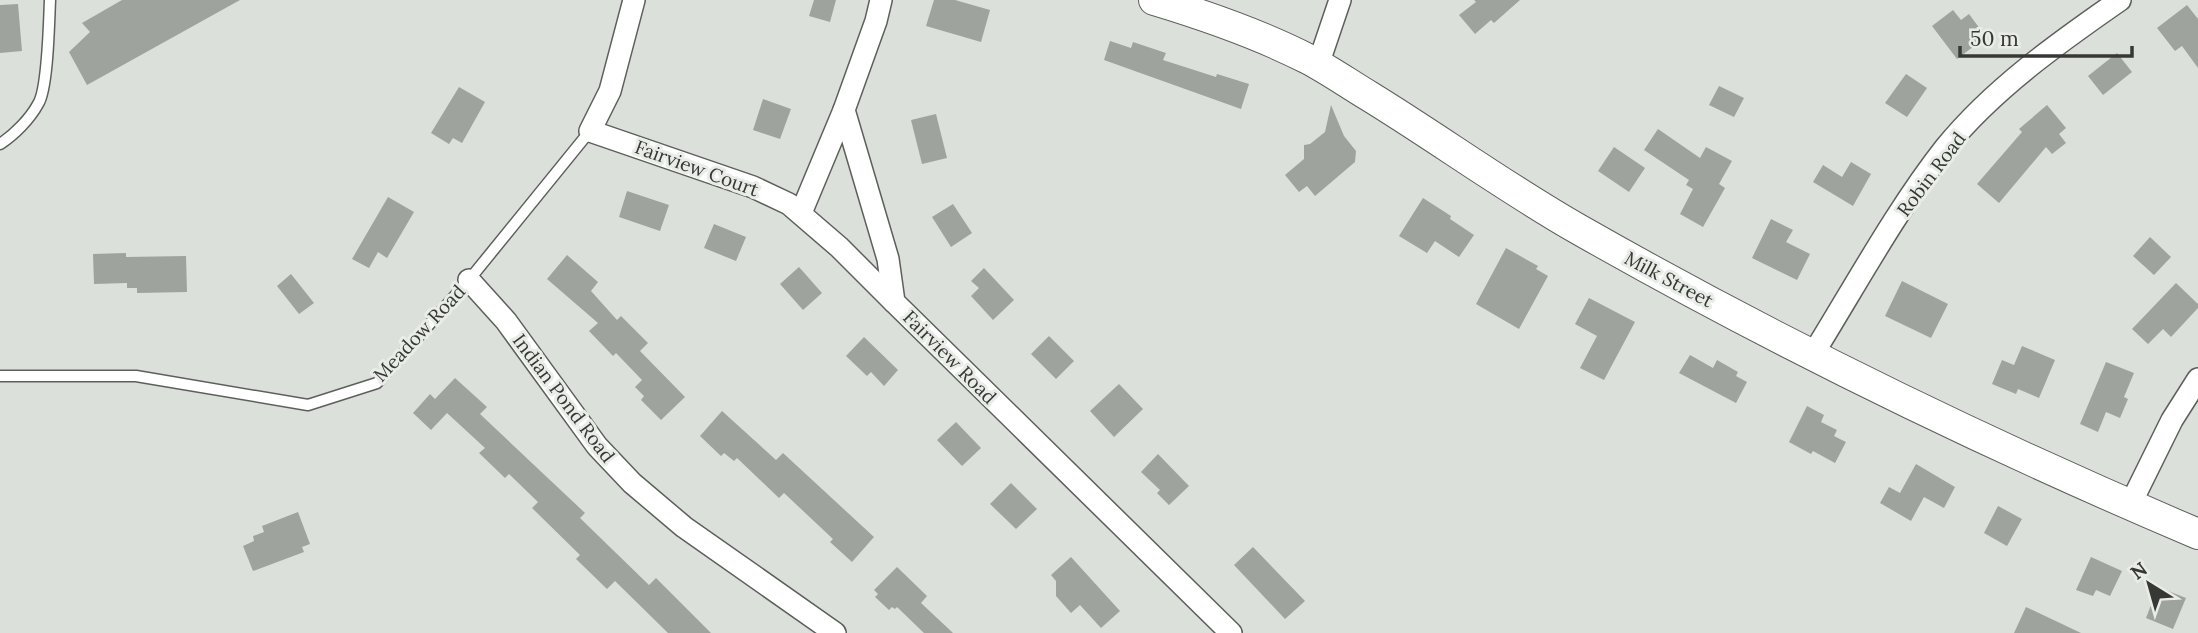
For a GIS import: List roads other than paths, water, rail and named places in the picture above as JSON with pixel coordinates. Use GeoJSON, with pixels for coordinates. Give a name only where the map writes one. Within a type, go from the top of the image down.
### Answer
{"type":"FeatureCollection","features":[{"type":"Feature","properties":{"kind":"main road","name":"Milk Street"},"geometry":{"type":"LineString","coordinates":[[1162,1],[1262,37],[1318,65],[1570,225],[1813,354],[1982,437],[2198,534]]}},
{"type":"Feature","properties":{"kind":"street","name":"Meadow Road"},"geometry":{"type":"LineString","coordinates":[[590,131],[610,91],[634,0]]}},
{"type":"Feature","properties":{"kind":"street"},"geometry":{"type":"LineString","coordinates":[[801,213],[844,110],[881,0]]}},
{"type":"Feature","properties":{"kind":"street"},"geometry":{"type":"LineString","coordinates":[[1318,65],[1340,0]]}},
{"type":"Feature","properties":{"kind":"street","name":"Robin Road"},"geometry":{"type":"LineString","coordinates":[[1813,354],[1888,233],[1946,147],[2019,75],[2120,0]]}},
{"type":"Feature","properties":{"kind":"street","name":"Fairview Road"},"geometry":{"type":"LineString","coordinates":[[844,110],[887,259],[894,302],[1231,633]]}},
{"type":"Feature","properties":{"kind":"street","name":"Fairview Court"},"geometry":{"type":"LineString","coordinates":[[590,131],[753,187],[789,204],[894,302]]}},
{"type":"Feature","properties":{"kind":"street","name":"Indian Pond Road"},"geometry":{"type":"LineString","coordinates":[[469,280],[506,321],[597,446],[632,484],[684,527],[835,633]]}},
{"type":"Feature","properties":{"kind":"street"},"geometry":{"type":"LineString","coordinates":[[2130,505],[2172,420],[2198,379]]}},
{"type":"Feature","properties":{"kind":"lane"},"geometry":{"type":"LineString","coordinates":[[0,144],[11,137],[40,103],[50,0]]}},
{"type":"Feature","properties":{"kind":"lane","name":"Meadow Road"},"geometry":{"type":"LineString","coordinates":[[0,376],[136,376],[308,405],[377,383],[469,280],[590,131]]}}]}
